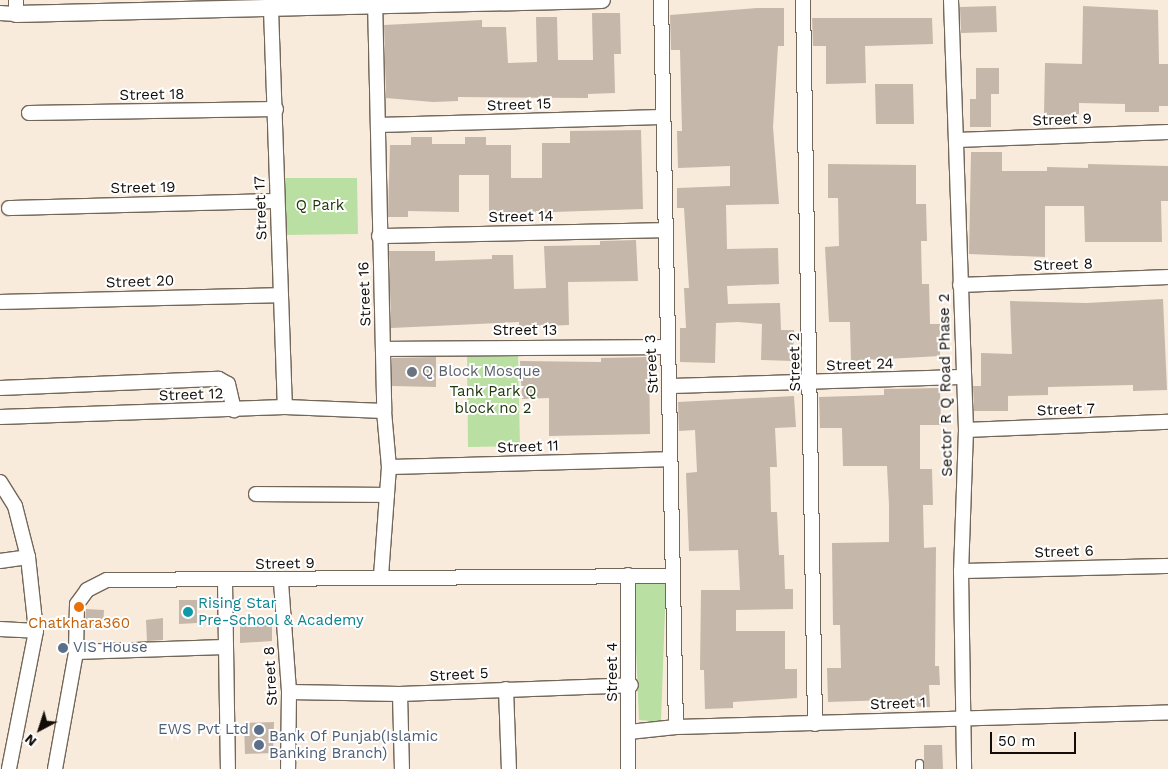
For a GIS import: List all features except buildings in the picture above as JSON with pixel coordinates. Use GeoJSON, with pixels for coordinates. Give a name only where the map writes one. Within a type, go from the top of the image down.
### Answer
{"type":"FeatureCollection","features":[{"type":"Feature","properties":{"kind":"street"},"geometry":{"type":"LineString","coordinates":[[11,9],[239,4],[271,9],[406,2],[602,0]]}},
{"type":"Feature","properties":{"kind":"street","name":"Street 3"},"geometry":{"type":"LineString","coordinates":[[661,0],[661,117],[666,347],[670,386],[668,459],[670,576],[676,727]]}},
{"type":"Feature","properties":{"kind":"street","name":"Street 2"},"geometry":{"type":"LineString","coordinates":[[803,0],[812,383],[815,724]]}},
{"type":"Feature","properties":{"kind":"street","name":"Sector R Q Road Phase 2"},"geometry":{"type":"LineString","coordinates":[[951,0],[957,140],[962,376],[966,430],[961,571],[965,718],[964,769]]}},
{"type":"Feature","properties":{"kind":"street","name":"Street 16"},"geometry":{"type":"LineString","coordinates":[[375,4],[384,411],[389,467],[381,577]]}},
{"type":"Feature","properties":{"kind":"street","name":"Street 17"},"geometry":{"type":"LineString","coordinates":[[271,9],[285,407]]}},
{"type":"Feature","properties":{"kind":"street","name":"Street 18"},"geometry":{"type":"LineString","coordinates":[[29,113],[276,109]]}},
{"type":"Feature","properties":{"kind":"street","name":"Street 15"},"geometry":{"type":"LineString","coordinates":[[378,125],[661,117]]}},
{"type":"Feature","properties":{"kind":"street","name":"Street 9"},"geometry":{"type":"LineString","coordinates":[[957,140],[1168,132]]}},
{"type":"Feature","properties":{"kind":"street","name":"Street 19"},"geometry":{"type":"LineString","coordinates":[[9,208],[277,201]]}},
{"type":"Feature","properties":{"kind":"street","name":"Street 14"},"geometry":{"type":"LineString","coordinates":[[379,236],[664,230]]}},
{"type":"Feature","properties":{"kind":"street","name":"Street 8"},"geometry":{"type":"LineString","coordinates":[[960,285],[1168,277]]}},
{"type":"Feature","properties":{"kind":"street","name":"Street 20"},"geometry":{"type":"LineString","coordinates":[[2,302],[280,295]]}},
{"type":"Feature","properties":{"kind":"street","name":"Street 13"},"geometry":{"type":"LineString","coordinates":[[384,348],[666,347]]}},
{"type":"Feature","properties":{"kind":"street","name":"Street 24"},"geometry":{"type":"LineString","coordinates":[[670,386],[812,383],[962,376]]}},
{"type":"Feature","properties":{"kind":"street"},"geometry":{"type":"LineString","coordinates":[[0,388],[219,379],[228,384],[234,410]]}},
{"type":"Feature","properties":{"kind":"street","name":"Street 12"},"geometry":{"type":"LineString","coordinates":[[0,417],[285,407],[384,411]]}},
{"type":"Feature","properties":{"kind":"street","name":"Street 7"},"geometry":{"type":"LineString","coordinates":[[966,430],[1168,422]]}},
{"type":"Feature","properties":{"kind":"street","name":"Street 11"},"geometry":{"type":"LineString","coordinates":[[389,467],[668,459]]}},
{"type":"Feature","properties":{"kind":"street"},"geometry":{"type":"LineString","coordinates":[[1,486],[15,506],[28,557],[36,631],[7,748],[10,769]]}},
{"type":"Feature","properties":{"kind":"street"},"geometry":{"type":"LineString","coordinates":[[256,494],[387,494]]}},
{"type":"Feature","properties":{"kind":"street"},"geometry":{"type":"LineString","coordinates":[[0,562],[28,557]]}},
{"type":"Feature","properties":{"kind":"street","name":"Street 6"},"geometry":{"type":"LineString","coordinates":[[961,571],[1168,566]]}},
{"type":"Feature","properties":{"kind":"street","name":"Street 4"},"geometry":{"type":"LineString","coordinates":[[628,575],[631,686],[628,769]]}},
{"type":"Feature","properties":{"kind":"street","name":"Street 9"},"geometry":{"type":"LineString","coordinates":[[55,769],[76,652],[77,604],[87,590],[107,580],[281,582],[381,577],[670,576]]}},
{"type":"Feature","properties":{"kind":"street"},"geometry":{"type":"LineString","coordinates":[[225,582],[224,648],[228,769]]}},
{"type":"Feature","properties":{"kind":"street","name":"Street 8"},"geometry":{"type":"LineString","coordinates":[[281,582],[289,692],[288,769]]}},
{"type":"Feature","properties":{"kind":"street"},"geometry":{"type":"LineString","coordinates":[[0,629],[36,631]]}},
{"type":"Feature","properties":{"kind":"street"},"geometry":{"type":"LineString","coordinates":[[76,652],[224,648]]}},
{"type":"Feature","properties":{"kind":"street","name":"Street 5"},"geometry":{"type":"LineString","coordinates":[[289,692],[400,694],[631,686]]}},
{"type":"Feature","properties":{"kind":"street"},"geometry":{"type":"LineString","coordinates":[[506,689],[509,769]]}},
{"type":"Feature","properties":{"kind":"street"},"geometry":{"type":"LineString","coordinates":[[400,694],[402,769]]}},
{"type":"Feature","properties":{"kind":"street","name":"Street 1"},"geometry":{"type":"LineString","coordinates":[[629,732],[676,727],[1168,712]]}},
{"type":"Feature","properties":{"kind":"green space","name":"Q Park"},"geometry":{"type":"Polygon","coordinates":[[[283,178],[357,178],[358,234],[283,235],[283,178]]]}},
{"type":"Feature","properties":{"kind":"green space","name":"Tank Park Q block no 2"},"geometry":{"type":"Polygon","coordinates":[[[518,352],[520,446],[468,447],[467,353],[518,352]]]}},
{"type":"Feature","properties":{"kind":"green space"},"geometry":{"type":"Polygon","coordinates":[[[633,579],[666,583],[661,722],[639,720],[633,579]]]}},
{"type":"Feature","properties":{"kind":"place","name":"Q Block Mosque"},"geometry":{"type":"Point","coordinates":[412,372]}},
{"type":"Feature","properties":{"kind":"place","name":"Chatkhara360"},"geometry":{"type":"Point","coordinates":[79,607]}},
{"type":"Feature","properties":{"kind":"place","name":"Rising Star Pre-School & Academy"},"geometry":{"type":"Point","coordinates":[188,612]}},
{"type":"Feature","properties":{"kind":"place","name":"VIS House"},"geometry":{"type":"Point","coordinates":[63,648]}},
{"type":"Feature","properties":{"kind":"place","name":"EWS Pvt Ltd"},"geometry":{"type":"Point","coordinates":[259,730]}},
{"type":"Feature","properties":{"kind":"place","name":"Bank Of Punjab(Islamic Banking Branch)"},"geometry":{"type":"Point","coordinates":[259,745]}}]}
